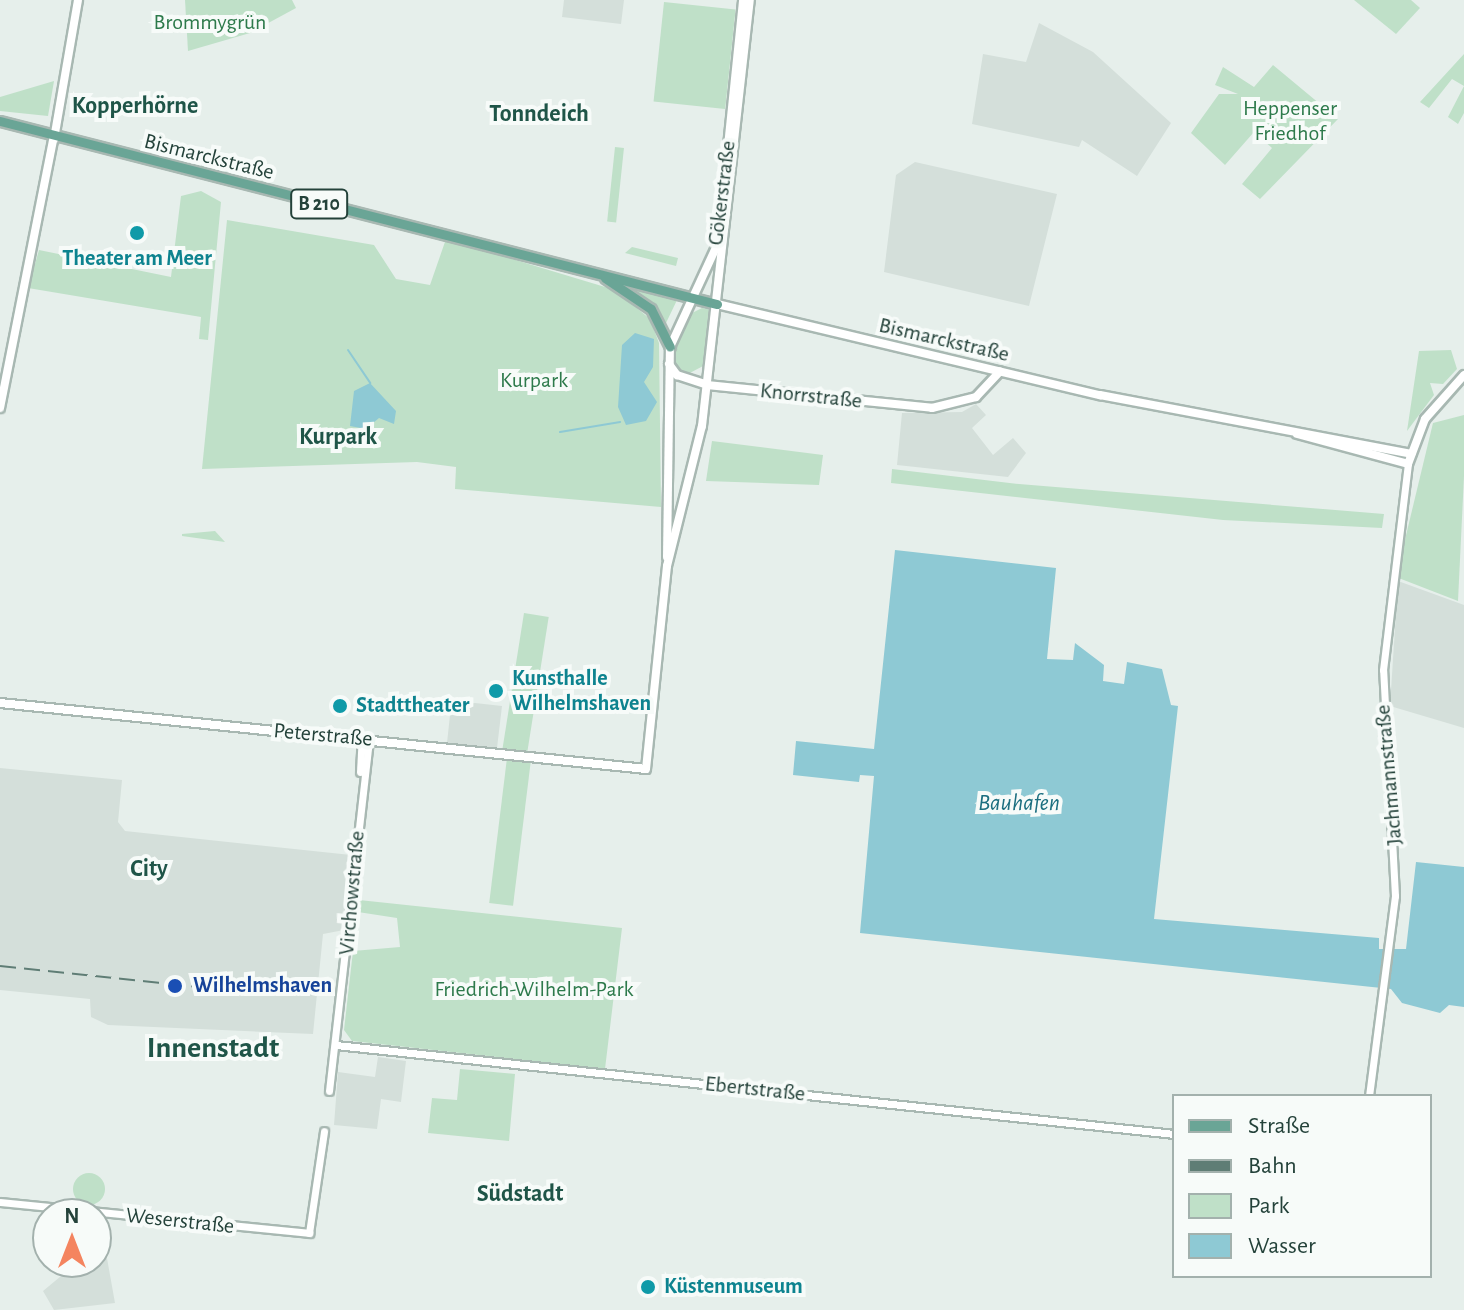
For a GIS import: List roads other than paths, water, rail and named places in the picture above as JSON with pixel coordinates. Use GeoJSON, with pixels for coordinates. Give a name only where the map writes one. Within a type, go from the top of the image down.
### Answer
{"type":"FeatureCollection","features":[{"type":"Feature","properties":{"kind":"main road"},"geometry":{"type":"LineString","coordinates":[[0,408],[78,0]]}},
{"type":"Feature","properties":{"kind":"main road","name":"Gökerstraße"},"geometry":{"type":"LineString","coordinates":[[646,769],[667,566],[670,347],[718,243],[743,0]]}},
{"type":"Feature","properties":{"kind":"main road","name":"Gökerstraße"},"geometry":{"type":"LineString","coordinates":[[667,566],[707,385],[750,0]]}},
{"type":"Feature","properties":{"kind":"main road","name":"Bismarckstraße"},"geometry":{"type":"LineString","coordinates":[[0,121],[717,304],[1000,371],[1288,430],[1401,449],[1411,454]]}},
{"type":"Feature","properties":{"kind":"main road","name":"Bismarckstraße"},"geometry":{"type":"LineString","coordinates":[[595,273],[651,309],[670,347]]}},
{"type":"Feature","properties":{"kind":"main road"},"geometry":{"type":"LineString","coordinates":[[720,280],[737,308]]}},
{"type":"Feature","properties":{"kind":"main road","name":"Knorrstraße"},"geometry":{"type":"LineString","coordinates":[[668,363],[685,379],[707,385],[917,407],[961,404],[1000,371]]}},
{"type":"Feature","properties":{"kind":"main road"},"geometry":{"type":"LineString","coordinates":[[685,379],[709,369]]}},
{"type":"Feature","properties":{"kind":"main road","name":"Jachmannstraße"},"geometry":{"type":"LineString","coordinates":[[1408,464],[1415,441],[1438,401],[1464,375]]}},
{"type":"Feature","properties":{"kind":"main road","name":"Bismarckstraße"},"geometry":{"type":"LineString","coordinates":[[1288,430],[1342,452],[1408,464]]}},
{"type":"Feature","properties":{"kind":"main road"},"geometry":{"type":"LineString","coordinates":[[1401,449],[1415,441]]}},
{"type":"Feature","properties":{"kind":"main road","name":"Peterstraße"},"geometry":{"type":"LineString","coordinates":[[0,703],[646,769]]}},
{"type":"Feature","properties":{"kind":"street","name":"Jachmannstraße"},"geometry":{"type":"LineString","coordinates":[[1370,1094],[1394,912],[1394,820],[1383,670],[1408,464]]}},
{"type":"Feature","properties":{"kind":"street","name":"Virchowstraße"},"geometry":{"type":"LineString","coordinates":[[329,1091],[366,738]]}},
{"type":"Feature","properties":{"kind":"street","name":"Ebertstraße"},"geometry":{"type":"LineString","coordinates":[[336,1045],[1172,1134]]}},
{"type":"Feature","properties":{"kind":"street","name":"Weserstraße"},"geometry":{"type":"LineString","coordinates":[[0,1202],[312,1231],[324,1131]]}},
{"type":"Feature","properties":{"kind":"water"},"geometry":{"type":"Polygon","coordinates":[[[635,333],[654,339],[653,367],[644,382],[657,402],[646,421],[626,425],[618,407],[622,345],[635,333]]]}},
{"type":"Feature","properties":{"kind":"water"},"geometry":{"type":"Polygon","coordinates":[[[370,383],[396,411],[394,424],[379,418],[366,429],[350,426],[354,391],[370,383]]]}},
{"type":"Feature","properties":{"kind":"water","name":"Bauhafen"},"geometry":{"type":"Polygon","coordinates":[[[895,550],[1056,568],[1047,659],[1073,660],[1075,643],[1104,665],[1103,681],[1124,684],[1127,662],[1162,669],[1171,705],[1178,706],[1154,919],[1379,938],[1379,949],[1406,949],[1416,862],[1464,867],[1464,1007],[1449,1005],[1440,1013],[1402,1003],[1391,989],[860,933],[874,776],[860,775],[859,782],[793,775],[796,741],[874,749],[895,550]]]}},
{"type":"Feature","properties":{"kind":"waterway"},"geometry":{"type":"LineString","coordinates":[[348,350],[370,383]]}},
{"type":"Feature","properties":{"kind":"waterway"},"geometry":{"type":"LineString","coordinates":[[560,432],[620,422]]}},
{"type":"Feature","properties":{"kind":"railway"},"geometry":{"type":"LineString","coordinates":[[0,966],[199,987]]}},
{"type":"Feature","properties":{"kind":"place","name":"Theater am Meer"},"geometry":{"type":"Point","coordinates":[137,233]}},
{"type":"Feature","properties":{"kind":"place","name":"Kunsthalle Wilhelmshaven"},"geometry":{"type":"Point","coordinates":[496,691]}},
{"type":"Feature","properties":{"kind":"place","name":"Stadttheater"},"geometry":{"type":"Point","coordinates":[340,706]}},
{"type":"Feature","properties":{"kind":"place","name":"Wilhelmshaven"},"geometry":{"type":"Point","coordinates":[175,986]}},
{"type":"Feature","properties":{"kind":"place","name":"Küstenmuseum"},"geometry":{"type":"Point","coordinates":[648,1287]}},
{"type":"Feature","properties":{"kind":"district","name":"Kopperhörne"},"geometry":{"type":"Point","coordinates":[135,107]}},
{"type":"Feature","properties":{"kind":"district","name":"Tonndeich"},"geometry":{"type":"Point","coordinates":[539,115]}},
{"type":"Feature","properties":{"kind":"district","name":"Kurpark"},"geometry":{"type":"Point","coordinates":[338,438]}},
{"type":"Feature","properties":{"kind":"district","name":"City"},"geometry":{"type":"Point","coordinates":[149,870]}},
{"type":"Feature","properties":{"kind":"district","name":"Innenstadt"},"geometry":{"type":"Point","coordinates":[213,1048]}},
{"type":"Feature","properties":{"kind":"district","name":"Südstadt"},"geometry":{"type":"Point","coordinates":[520,1195]}},
{"type":"Feature","properties":{"kind":"park label","name":"Brommygrün"},"geometry":{"type":"Point","coordinates":[210,23]}},
{"type":"Feature","properties":{"kind":"park label","name":"Heppenser Friedhof"},"geometry":{"type":"Point","coordinates":[1290,120]}},
{"type":"Feature","properties":{"kind":"park label","name":"Friedrich-Wilhelm-Park"},"geometry":{"type":"Point","coordinates":[534,990]}}]}
